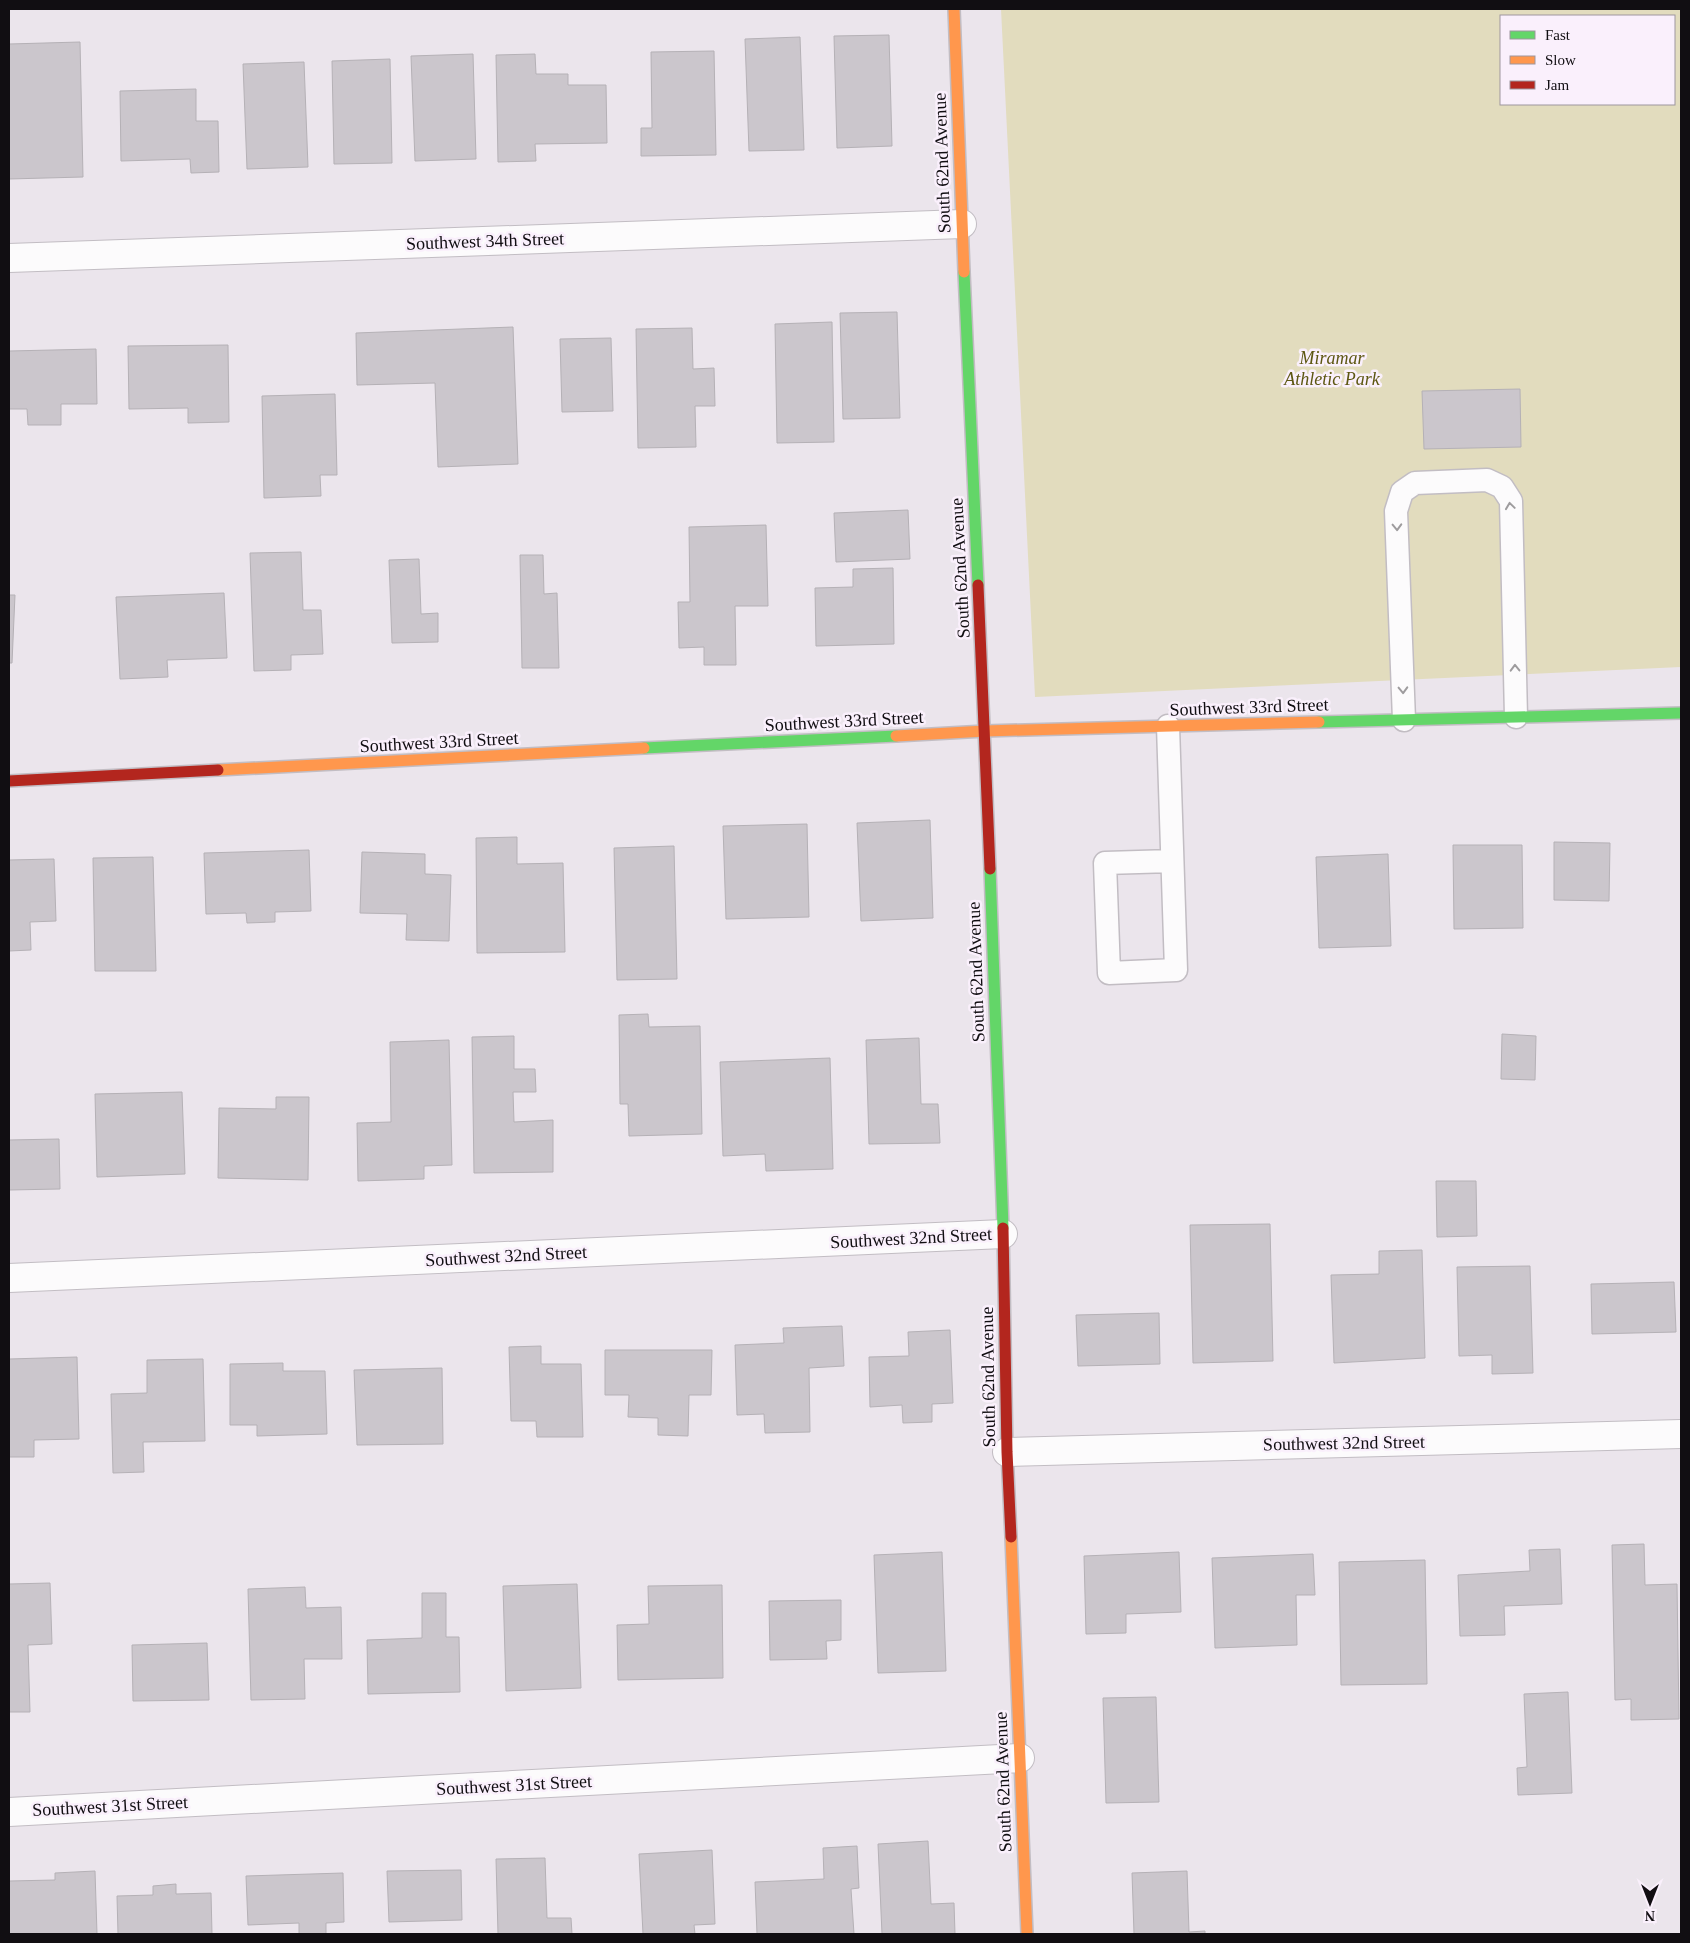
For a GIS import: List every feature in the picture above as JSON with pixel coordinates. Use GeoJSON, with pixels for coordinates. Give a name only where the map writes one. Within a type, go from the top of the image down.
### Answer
{"type":"FeatureCollection","features":[{"type":"Feature","properties":{"kind":"street","name":"South 62nd Avenue"},"geometry":{"type":"LineString","coordinates":[[954,9],[985,731],[1003,1234],[1007,1452],[1027,1934]]}},
{"type":"Feature","properties":{"kind":"street","name":"Southwest 34th Street"},"geometry":{"type":"LineString","coordinates":[[9,258],[962,224]]}},
{"type":"Feature","properties":{"kind":"street","name":"Southwest 33rd Street"},"geometry":{"type":"LineString","coordinates":[[9,782],[985,731],[1681,713]]}},
{"type":"Feature","properties":{"kind":"street","name":"Southwest 32nd Street"},"geometry":{"type":"LineString","coordinates":[[9,1278],[1003,1234]]}},
{"type":"Feature","properties":{"kind":"street","name":"Southwest 32nd Street"},"geometry":{"type":"LineString","coordinates":[[1007,1452],[1681,1434]]}},
{"type":"Feature","properties":{"kind":"street","name":"Southwest 31st Street"},"geometry":{"type":"LineString","coordinates":[[9,1812],[1020,1758]]}},
{"type":"Feature","properties":{"kind":"lane"},"geometry":{"type":"LineString","coordinates":[[1404,720],[1396,511],[1402,492],[1415,483],[1487,480],[1502,486],[1511,501],[1516,717]]}},
{"type":"Feature","properties":{"kind":"lane"},"geometry":{"type":"LineString","coordinates":[[1168,726],[1176,970],[1110,972],[1105,863],[1172,861]]}},
{"type":"Feature","properties":{"kind":"green space","name":"Miramar Athletic Park"},"geometry":{"type":"Polygon","coordinates":[[[1001,9],[1681,9],[1681,667],[1035,697],[1001,9]]]}},
{"type":"Feature","properties":{"kind":"building"},"geometry":{"type":"Polygon","coordinates":[[[889,35],[892,146],[837,148],[834,36],[889,35]]]}},
{"type":"Feature","properties":{"kind":"building"},"geometry":{"type":"Polygon","coordinates":[[[800,37],[804,150],[749,151],[745,39],[800,37]]]}},
{"type":"Feature","properties":{"kind":"building"},"geometry":{"type":"Polygon","coordinates":[[[80,42],[83,177],[9,179],[9,44],[80,42]]]}},
{"type":"Feature","properties":{"kind":"building"},"geometry":{"type":"Polygon","coordinates":[[[714,51],[716,155],[641,156],[641,128],[652,128],[651,52],[714,51]]]}},
{"type":"Feature","properties":{"kind":"building"},"geometry":{"type":"Polygon","coordinates":[[[473,54],[476,159],[415,161],[411,56],[473,54]]]}},
{"type":"Feature","properties":{"kind":"building"},"geometry":{"type":"Polygon","coordinates":[[[535,54],[536,74],[568,74],[568,85],[606,85],[607,143],[535,144],[536,161],[498,162],[496,55],[535,54]]]}},
{"type":"Feature","properties":{"kind":"building"},"geometry":{"type":"Polygon","coordinates":[[[390,59],[392,163],[334,164],[332,61],[390,59]]]}},
{"type":"Feature","properties":{"kind":"building"},"geometry":{"type":"Polygon","coordinates":[[[304,62],[308,167],[247,169],[243,64],[304,62]]]}},
{"type":"Feature","properties":{"kind":"building"},"geometry":{"type":"Polygon","coordinates":[[[196,89],[196,121],[218,121],[219,172],[191,173],[190,159],[121,161],[120,91],[196,89]]]}},
{"type":"Feature","properties":{"kind":"building"},"geometry":{"type":"Polygon","coordinates":[[[897,312],[900,418],[843,419],[840,313],[897,312]]]}},
{"type":"Feature","properties":{"kind":"building"},"geometry":{"type":"Polygon","coordinates":[[[832,322],[834,442],[777,443],[775,324],[832,322]]]}},
{"type":"Feature","properties":{"kind":"building"},"geometry":{"type":"Polygon","coordinates":[[[513,327],[518,464],[438,467],[435,383],[357,385],[356,333],[513,327]]]}},
{"type":"Feature","properties":{"kind":"building"},"geometry":{"type":"Polygon","coordinates":[[[692,328],[693,369],[714,368],[715,406],[695,406],[696,447],[638,448],[636,329],[692,328]]]}},
{"type":"Feature","properties":{"kind":"building"},"geometry":{"type":"Polygon","coordinates":[[[611,338],[613,411],[562,412],[560,339],[611,338]]]}},
{"type":"Feature","properties":{"kind":"building"},"geometry":{"type":"Polygon","coordinates":[[[228,345],[229,422],[188,423],[188,408],[129,409],[128,346],[228,345]]]}},
{"type":"Feature","properties":{"kind":"building"},"geometry":{"type":"Polygon","coordinates":[[[96,349],[97,404],[61,404],[61,425],[28,425],[27,409],[9,409],[9,351],[96,349]]]}},
{"type":"Feature","properties":{"kind":"building"},"geometry":{"type":"Polygon","coordinates":[[[1520,389],[1521,447],[1424,449],[1422,391],[1520,389]]]}},
{"type":"Feature","properties":{"kind":"building"},"geometry":{"type":"Polygon","coordinates":[[[335,394],[337,475],[320,475],[321,496],[264,498],[262,396],[335,394]]]}},
{"type":"Feature","properties":{"kind":"building"},"geometry":{"type":"Polygon","coordinates":[[[908,510],[910,559],[836,562],[834,513],[908,510]]]}},
{"type":"Feature","properties":{"kind":"building"},"geometry":{"type":"Polygon","coordinates":[[[766,525],[768,606],[735,606],[736,665],[704,665],[704,647],[679,648],[678,602],[690,602],[689,527],[766,525]]]}},
{"type":"Feature","properties":{"kind":"building"},"geometry":{"type":"Polygon","coordinates":[[[301,552],[303,610],[321,610],[323,654],[291,655],[291,670],[254,671],[250,553],[301,552]]]}},
{"type":"Feature","properties":{"kind":"building"},"geometry":{"type":"Polygon","coordinates":[[[520,555],[543,555],[544,594],[557,593],[559,668],[522,668],[520,555]]]}},
{"type":"Feature","properties":{"kind":"building"},"geometry":{"type":"Polygon","coordinates":[[[419,559],[421,614],[438,613],[438,642],[392,643],[389,560],[419,559]]]}},
{"type":"Feature","properties":{"kind":"building"},"geometry":{"type":"Polygon","coordinates":[[[893,568],[894,644],[816,646],[815,588],[853,587],[853,569],[893,568]]]}},
{"type":"Feature","properties":{"kind":"building"},"geometry":{"type":"Polygon","coordinates":[[[224,593],[227,658],[167,660],[168,677],[120,679],[116,597],[224,593]]]}},
{"type":"Feature","properties":{"kind":"building"},"geometry":{"type":"Polygon","coordinates":[[[9,595],[15,595],[12,663],[9,663],[9,595]]]}},
{"type":"Feature","properties":{"kind":"building"},"geometry":{"type":"Polygon","coordinates":[[[930,820],[933,918],[861,921],[857,823],[930,820]]]}},
{"type":"Feature","properties":{"kind":"building"},"geometry":{"type":"Polygon","coordinates":[[[807,824],[809,917],[726,919],[723,826],[807,824]]]}},
{"type":"Feature","properties":{"kind":"building"},"geometry":{"type":"Polygon","coordinates":[[[517,837],[517,864],[563,863],[565,952],[477,953],[476,838],[517,837]]]}},
{"type":"Feature","properties":{"kind":"building"},"geometry":{"type":"Polygon","coordinates":[[[1554,842],[1610,843],[1609,901],[1554,900],[1554,842]]]}},
{"type":"Feature","properties":{"kind":"building"},"geometry":{"type":"Polygon","coordinates":[[[1453,845],[1522,845],[1523,928],[1454,929],[1453,845]]]}},
{"type":"Feature","properties":{"kind":"building"},"geometry":{"type":"Polygon","coordinates":[[[674,846],[677,979],[617,980],[614,848],[674,846]]]}},
{"type":"Feature","properties":{"kind":"building"},"geometry":{"type":"Polygon","coordinates":[[[309,850],[311,911],[275,912],[275,922],[247,923],[246,913],[206,914],[204,853],[309,850]]]}},
{"type":"Feature","properties":{"kind":"building"},"geometry":{"type":"Polygon","coordinates":[[[362,852],[425,854],[425,874],[451,875],[449,941],[406,940],[407,914],[360,913],[362,852]]]}},
{"type":"Feature","properties":{"kind":"building"},"geometry":{"type":"Polygon","coordinates":[[[1388,854],[1391,946],[1319,948],[1316,857],[1388,854]]]}},
{"type":"Feature","properties":{"kind":"building"},"geometry":{"type":"Polygon","coordinates":[[[153,857],[156,971],[95,971],[93,858],[153,857]]]}},
{"type":"Feature","properties":{"kind":"building"},"geometry":{"type":"Polygon","coordinates":[[[54,859],[56,921],[30,922],[31,950],[9,951],[9,860],[54,859]]]}},
{"type":"Feature","properties":{"kind":"building"},"geometry":{"type":"Polygon","coordinates":[[[648,1014],[649,1027],[700,1026],[702,1134],[629,1136],[628,1104],[620,1104],[619,1015],[648,1014]]]}},
{"type":"Feature","properties":{"kind":"building"},"geometry":{"type":"Polygon","coordinates":[[[1502,1034],[1536,1036],[1535,1080],[1501,1079],[1502,1034]]]}},
{"type":"Feature","properties":{"kind":"building"},"geometry":{"type":"Polygon","coordinates":[[[514,1036],[514,1069],[535,1069],[536,1092],[513,1092],[514,1122],[553,1120],[553,1172],[474,1173],[472,1037],[514,1036]]]}},
{"type":"Feature","properties":{"kind":"building"},"geometry":{"type":"Polygon","coordinates":[[[919,1038],[921,1104],[938,1104],[940,1143],[869,1144],[866,1040],[919,1038]]]}},
{"type":"Feature","properties":{"kind":"building"},"geometry":{"type":"Polygon","coordinates":[[[449,1040],[452,1165],[424,1166],[424,1179],[358,1181],[357,1123],[391,1122],[390,1042],[449,1040]]]}},
{"type":"Feature","properties":{"kind":"building"},"geometry":{"type":"Polygon","coordinates":[[[830,1058],[833,1169],[766,1171],[765,1154],[723,1156],[720,1062],[830,1058]]]}},
{"type":"Feature","properties":{"kind":"building"},"geometry":{"type":"Polygon","coordinates":[[[182,1092],[185,1174],[97,1177],[95,1094],[182,1092]]]}},
{"type":"Feature","properties":{"kind":"building"},"geometry":{"type":"Polygon","coordinates":[[[276,1097],[309,1097],[308,1180],[218,1178],[219,1108],[276,1109],[276,1097]]]}},
{"type":"Feature","properties":{"kind":"building"},"geometry":{"type":"Polygon","coordinates":[[[59,1139],[60,1189],[9,1190],[9,1140],[59,1139]]]}},
{"type":"Feature","properties":{"kind":"building"},"geometry":{"type":"Polygon","coordinates":[[[1436,1181],[1476,1181],[1477,1236],[1437,1237],[1436,1181]]]}},
{"type":"Feature","properties":{"kind":"building"},"geometry":{"type":"Polygon","coordinates":[[[1270,1224],[1273,1361],[1193,1363],[1190,1225],[1270,1224]]]}},
{"type":"Feature","properties":{"kind":"building"},"geometry":{"type":"Polygon","coordinates":[[[1422,1250],[1425,1358],[1334,1363],[1331,1275],[1379,1274],[1379,1251],[1422,1250]]]}},
{"type":"Feature","properties":{"kind":"building"},"geometry":{"type":"Polygon","coordinates":[[[1530,1266],[1533,1373],[1492,1374],[1492,1355],[1459,1356],[1457,1267],[1530,1266]]]}},
{"type":"Feature","properties":{"kind":"building"},"geometry":{"type":"Polygon","coordinates":[[[1674,1282],[1676,1332],[1592,1334],[1591,1284],[1674,1282]]]}},
{"type":"Feature","properties":{"kind":"building"},"geometry":{"type":"Polygon","coordinates":[[[1159,1313],[1160,1364],[1078,1366],[1076,1315],[1159,1313]]]}},
{"type":"Feature","properties":{"kind":"building"},"geometry":{"type":"Polygon","coordinates":[[[842,1326],[844,1366],[809,1368],[810,1432],[765,1433],[764,1414],[737,1415],[735,1345],[784,1343],[783,1328],[842,1326]]]}},
{"type":"Feature","properties":{"kind":"building"},"geometry":{"type":"Polygon","coordinates":[[[950,1330],[953,1403],[932,1404],[932,1422],[903,1423],[902,1405],[870,1407],[869,1357],[909,1356],[908,1332],[950,1330]]]}},
{"type":"Feature","properties":{"kind":"building"},"geometry":{"type":"Polygon","coordinates":[[[541,1346],[541,1364],[581,1364],[583,1437],[537,1437],[536,1421],[511,1421],[509,1347],[541,1346]]]}},
{"type":"Feature","properties":{"kind":"building"},"geometry":{"type":"Polygon","coordinates":[[[605,1350],[712,1350],[711,1395],[689,1395],[688,1436],[658,1435],[658,1418],[628,1417],[629,1395],[605,1395],[605,1350]]]}},
{"type":"Feature","properties":{"kind":"building"},"geometry":{"type":"Polygon","coordinates":[[[77,1357],[79,1439],[34,1440],[34,1457],[9,1457],[9,1359],[77,1357]]]}},
{"type":"Feature","properties":{"kind":"building"},"geometry":{"type":"Polygon","coordinates":[[[203,1359],[205,1441],[143,1442],[144,1472],[113,1473],[111,1394],[147,1393],[147,1360],[203,1359]]]}},
{"type":"Feature","properties":{"kind":"building"},"geometry":{"type":"Polygon","coordinates":[[[283,1363],[283,1371],[325,1371],[327,1434],[257,1436],[257,1425],[230,1425],[230,1364],[283,1363]]]}},
{"type":"Feature","properties":{"kind":"building"},"geometry":{"type":"Polygon","coordinates":[[[442,1368],[443,1444],[357,1445],[354,1370],[442,1368]]]}},
{"type":"Feature","properties":{"kind":"building"},"geometry":{"type":"Polygon","coordinates":[[[1644,1544],[1645,1585],[1677,1584],[1679,1719],[1631,1720],[1631,1699],[1615,1700],[1612,1545],[1644,1544]]]}},
{"type":"Feature","properties":{"kind":"building"},"geometry":{"type":"Polygon","coordinates":[[[1560,1549],[1562,1604],[1504,1606],[1505,1635],[1460,1636],[1458,1575],[1530,1571],[1529,1550],[1560,1549]]]}},
{"type":"Feature","properties":{"kind":"building"},"geometry":{"type":"Polygon","coordinates":[[[942,1552],[946,1671],[878,1673],[874,1555],[942,1552]]]}},
{"type":"Feature","properties":{"kind":"building"},"geometry":{"type":"Polygon","coordinates":[[[1179,1552],[1181,1612],[1126,1614],[1126,1633],[1086,1634],[1084,1556],[1179,1552]]]}},
{"type":"Feature","properties":{"kind":"building"},"geometry":{"type":"Polygon","coordinates":[[[1313,1554],[1315,1595],[1296,1595],[1297,1645],[1215,1648],[1212,1558],[1313,1554]]]}},
{"type":"Feature","properties":{"kind":"building"},"geometry":{"type":"Polygon","coordinates":[[[1425,1560],[1427,1684],[1341,1685],[1339,1562],[1425,1560]]]}},
{"type":"Feature","properties":{"kind":"building"},"geometry":{"type":"Polygon","coordinates":[[[50,1583],[52,1644],[28,1645],[30,1712],[9,1712],[9,1584],[50,1583]]]}},
{"type":"Feature","properties":{"kind":"building"},"geometry":{"type":"Polygon","coordinates":[[[577,1584],[581,1688],[506,1691],[503,1586],[577,1584]]]}},
{"type":"Feature","properties":{"kind":"building"},"geometry":{"type":"Polygon","coordinates":[[[722,1585],[723,1678],[618,1680],[617,1625],[649,1624],[648,1586],[722,1585]]]}},
{"type":"Feature","properties":{"kind":"building"},"geometry":{"type":"Polygon","coordinates":[[[305,1587],[306,1608],[341,1607],[342,1659],[304,1659],[305,1699],[251,1700],[248,1589],[305,1587]]]}},
{"type":"Feature","properties":{"kind":"building"},"geometry":{"type":"Polygon","coordinates":[[[422,1593],[446,1593],[446,1637],[459,1637],[460,1692],[368,1694],[367,1640],[422,1638],[422,1593]]]}},
{"type":"Feature","properties":{"kind":"building"},"geometry":{"type":"Polygon","coordinates":[[[841,1600],[841,1640],[826,1641],[827,1659],[770,1660],[769,1601],[841,1600]]]}},
{"type":"Feature","properties":{"kind":"building"},"geometry":{"type":"Polygon","coordinates":[[[207,1643],[209,1700],[133,1701],[132,1645],[207,1643]]]}},
{"type":"Feature","properties":{"kind":"building"},"geometry":{"type":"Polygon","coordinates":[[[1568,1692],[1572,1793],[1518,1795],[1517,1768],[1527,1767],[1524,1694],[1568,1692]]]}},
{"type":"Feature","properties":{"kind":"building"},"geometry":{"type":"Polygon","coordinates":[[[1156,1697],[1159,1802],[1106,1803],[1103,1698],[1156,1697]]]}},
{"type":"Feature","properties":{"kind":"building"},"geometry":{"type":"Polygon","coordinates":[[[928,1841],[931,1904],[954,1903],[955,1934],[882,1934],[878,1844],[928,1841]]]}},
{"type":"Feature","properties":{"kind":"building"},"geometry":{"type":"Polygon","coordinates":[[[857,1846],[859,1888],[851,1889],[854,1934],[757,1934],[755,1882],[824,1879],[823,1848],[857,1846]]]}},
{"type":"Feature","properties":{"kind":"building"},"geometry":{"type":"Polygon","coordinates":[[[712,1850],[715,1924],[694,1925],[695,1934],[643,1934],[639,1854],[712,1850]]]}},
{"type":"Feature","properties":{"kind":"building"},"geometry":{"type":"Polygon","coordinates":[[[545,1858],[547,1918],[571,1918],[572,1934],[498,1934],[496,1859],[545,1858]]]}},
{"type":"Feature","properties":{"kind":"building"},"geometry":{"type":"Polygon","coordinates":[[[461,1870],[462,1920],[389,1922],[387,1871],[461,1870]]]}},
{"type":"Feature","properties":{"kind":"building"},"geometry":{"type":"Polygon","coordinates":[[[95,1871],[97,1934],[9,1934],[9,1881],[55,1880],[55,1873],[95,1871]]]}},
{"type":"Feature","properties":{"kind":"building"},"geometry":{"type":"Polygon","coordinates":[[[1187,1871],[1189,1932],[1205,1931],[1205,1934],[1134,1934],[1132,1873],[1187,1871]]]}},
{"type":"Feature","properties":{"kind":"building"},"geometry":{"type":"Polygon","coordinates":[[[343,1873],[344,1922],[326,1923],[326,1934],[299,1934],[299,1923],[248,1925],[246,1876],[343,1873]]]}},
{"type":"Feature","properties":{"kind":"building"},"geometry":{"type":"Polygon","coordinates":[[[176,1884],[176,1894],[211,1893],[212,1934],[118,1934],[117,1896],[153,1895],[153,1886],[176,1884]]]}},
{"type":"Feature","properties":{"kind":"traffic: fast"},"geometry":{"type":"LineString","coordinates":[[964,272],[978,585]]}},
{"type":"Feature","properties":{"kind":"traffic: fast"},"geometry":{"type":"LineString","coordinates":[[1319,722],[1681,713]]}},
{"type":"Feature","properties":{"kind":"traffic: fast"},"geometry":{"type":"LineString","coordinates":[[644,748],[896,736]]}},
{"type":"Feature","properties":{"kind":"traffic: fast"},"geometry":{"type":"LineString","coordinates":[[990,869],[1003,1228]]}},
{"type":"Feature","properties":{"kind":"traffic: slow"},"geometry":{"type":"LineString","coordinates":[[954,9],[964,272]]}},
{"type":"Feature","properties":{"kind":"traffic: slow"},"geometry":{"type":"LineString","coordinates":[[896,736],[985,731],[1319,722]]}},
{"type":"Feature","properties":{"kind":"traffic: slow"},"geometry":{"type":"LineString","coordinates":[[218,770],[644,748]]}},
{"type":"Feature","properties":{"kind":"traffic: slow"},"geometry":{"type":"LineString","coordinates":[[1011,1537],[1027,1934]]}},
{"type":"Feature","properties":{"kind":"traffic: jam"},"geometry":{"type":"LineString","coordinates":[[978,585],[990,869]]}},
{"type":"Feature","properties":{"kind":"traffic: jam"},"geometry":{"type":"LineString","coordinates":[[9,781],[218,770]]}},
{"type":"Feature","properties":{"kind":"traffic: jam"},"geometry":{"type":"LineString","coordinates":[[1003,1228],[1007,1452],[1011,1537]]}}]}
